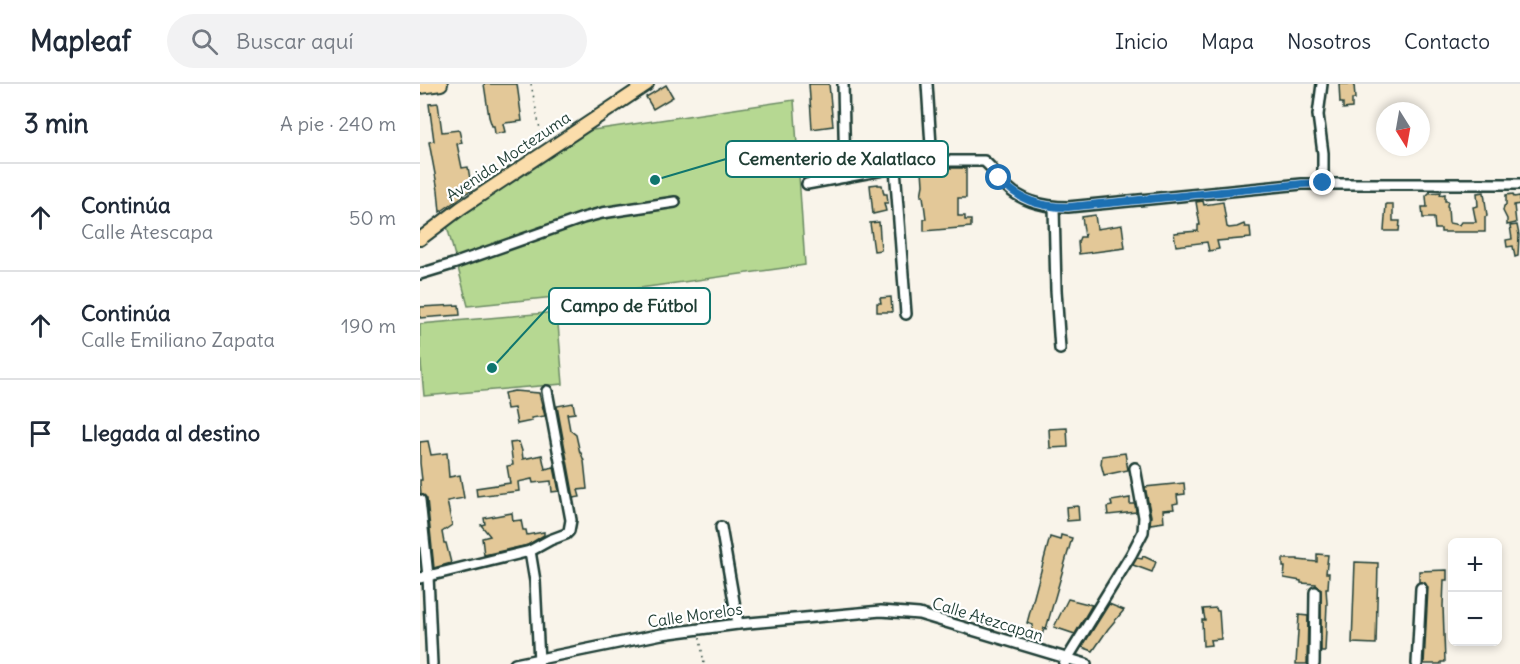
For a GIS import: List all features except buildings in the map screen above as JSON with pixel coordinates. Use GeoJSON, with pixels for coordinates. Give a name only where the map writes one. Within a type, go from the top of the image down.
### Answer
{"type":"FeatureCollection","features":[{"type":"Feature","properties":{"kind":"main road"},"geometry":{"type":"LineString","coordinates":[[420,87],[441,84]]}},
{"type":"Feature","properties":{"kind":"main road","name":"Avenida Moctezuma"},"geometry":{"type":"LineString","coordinates":[[420,239],[461,208],[647,84]]}},
{"type":"Feature","properties":{"kind":"street"},"geometry":{"type":"LineString","coordinates":[[843,84],[845,177]]}},
{"type":"Feature","properties":{"kind":"street"},"geometry":{"type":"LineString","coordinates":[[927,84],[932,161]]}},
{"type":"Feature","properties":{"kind":"street"},"geometry":{"type":"LineString","coordinates":[[1322,84],[1318,115],[1323,153],[1323,183]]}},
{"type":"Feature","properties":{"kind":"street"},"geometry":{"type":"LineString","coordinates":[[807,184],[932,161],[984,160],[1007,187],[1019,196],[1034,203],[1054,207],[1302,184],[1520,184]]}},
{"type":"Feature","properties":{"kind":"street"},"geometry":{"type":"LineString","coordinates":[[895,168],[906,314]]}},
{"type":"Feature","properties":{"kind":"street"},"geometry":{"type":"LineString","coordinates":[[420,274],[583,218],[675,202]]}},
{"type":"Feature","properties":{"kind":"street"},"geometry":{"type":"LineString","coordinates":[[1054,207],[1060,349]]}},
{"type":"Feature","properties":{"kind":"street"},"geometry":{"type":"LineString","coordinates":[[424,577],[531,551],[569,531],[571,526],[547,391]]}},
{"type":"Feature","properties":{"kind":"street"},"geometry":{"type":"LineString","coordinates":[[1065,661],[1143,532],[1143,517],[1135,468]]}},
{"type":"Feature","properties":{"kind":"street"},"geometry":{"type":"LineString","coordinates":[[420,500],[432,664]]}},
{"type":"Feature","properties":{"kind":"street"},"geometry":{"type":"LineString","coordinates":[[721,528],[738,624]]}},
{"type":"Feature","properties":{"kind":"street"},"geometry":{"type":"LineString","coordinates":[[531,551],[535,581],[539,661]]}},
{"type":"Feature","properties":{"kind":"street"},"geometry":{"type":"LineString","coordinates":[[1418,664],[1421,588]]}},
{"type":"Feature","properties":{"kind":"street"},"geometry":{"type":"LineString","coordinates":[[1314,664],[1315,592]]}},
{"type":"Feature","properties":{"kind":"street","name":"Calle Atezcapan"},"geometry":{"type":"LineString","coordinates":[[881,611],[919,614],[1065,661],[1086,664]]}},
{"type":"Feature","properties":{"kind":"street","name":"Calle Morelos"},"geometry":{"type":"LineString","coordinates":[[515,664],[699,628],[881,611]]}},
{"type":"Feature","properties":{"kind":"path"},"geometry":{"type":"LineString","coordinates":[[531,84],[545,151]]}},
{"type":"Feature","properties":{"kind":"path"},"geometry":{"type":"LineString","coordinates":[[699,628],[704,664]]}},
{"type":"Feature","properties":{"kind":"green space"},"geometry":{"type":"Polygon","coordinates":[[[794,100],[805,265],[633,289],[468,306],[447,226],[573,133],[794,100]]]}},
{"type":"Feature","properties":{"kind":"green space"},"geometry":{"type":"Polygon","coordinates":[[[557,312],[563,384],[424,396],[420,324],[557,312]]]}},
{"type":"Feature","properties":{"kind":"place","name":"Cementerio de Xalatlaco"},"geometry":{"type":"Point","coordinates":[655,180]}},
{"type":"Feature","properties":{"kind":"place","name":"Campo de Fútbol"},"geometry":{"type":"Point","coordinates":[492,368]}},
{"type":"Feature","properties":{"kind":"route"},"geometry":{"type":"LineString","coordinates":[[999,178],[1019,196],[1034,203],[1054,207],[1323,183]]}}]}
